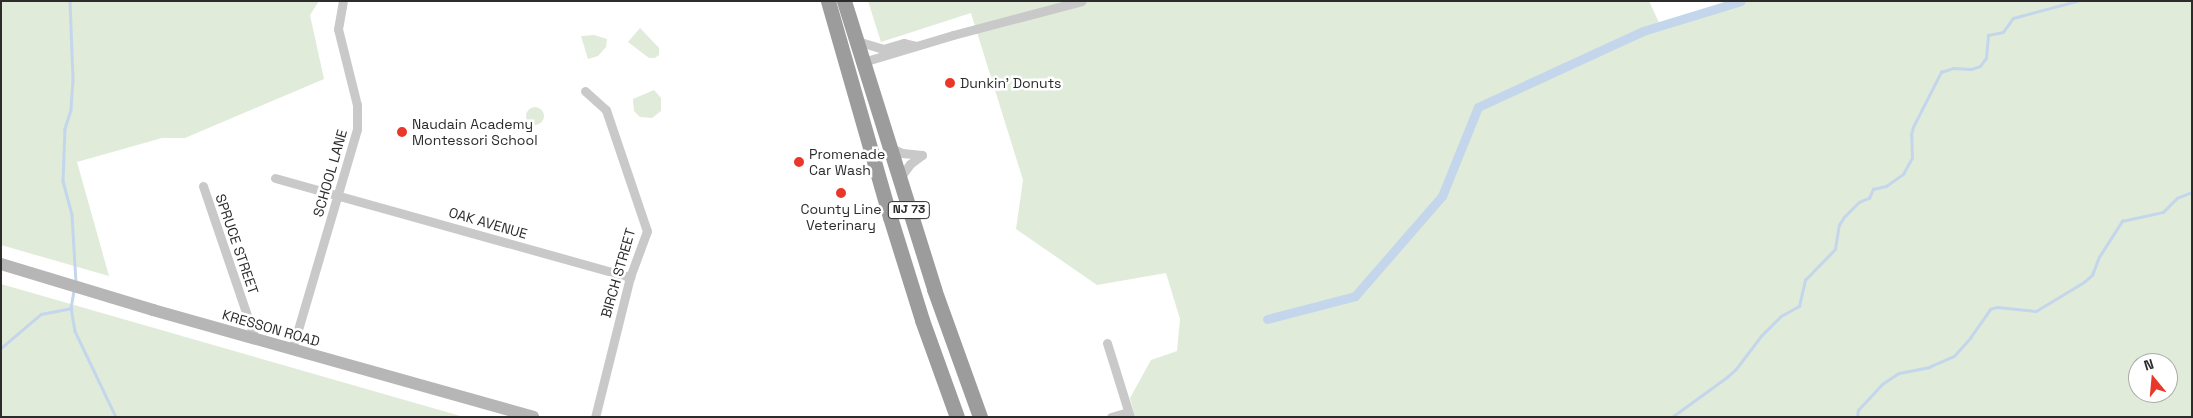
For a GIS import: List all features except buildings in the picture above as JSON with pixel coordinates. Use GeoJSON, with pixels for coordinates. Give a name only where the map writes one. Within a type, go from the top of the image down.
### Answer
{"type":"FeatureCollection","features":[{"type":"Feature","properties":{"kind":"highway","name":"NJ 73"},"geometry":{"type":"LineString","coordinates":[[828,1],[922,320],[957,417]]}},
{"type":"Feature","properties":{"kind":"highway","name":"NJ 73"},"geometry":{"type":"LineString","coordinates":[[844,1],[934,289],[980,417]]}},
{"type":"Feature","properties":{"kind":"highway"},"geometry":{"type":"LineString","coordinates":[[834,24],[843,31],[851,54],[863,62]]}},
{"type":"Feature","properties":{"kind":"main road","name":"KRESSON ROAD"},"geometry":{"type":"LineString","coordinates":[[1,264],[292,350],[533,417]]}},
{"type":"Feature","properties":{"kind":"street","name":"SCHOOL LANE"},"geometry":{"type":"LineString","coordinates":[[292,350],[338,196],[359,116],[338,29],[343,1]]}},
{"type":"Feature","properties":{"kind":"street"},"geometry":{"type":"LineString","coordinates":[[863,62],[1082,1]]}},
{"type":"Feature","properties":{"kind":"street"},"geometry":{"type":"LineString","coordinates":[[856,41],[883,49],[904,43],[916,46]]}},
{"type":"Feature","properties":{"kind":"street","name":"BIRCH STREET"},"geometry":{"type":"LineString","coordinates":[[585,91],[606,110],[647,231],[630,277],[595,417]]}},
{"type":"Feature","properties":{"kind":"street"},"geometry":{"type":"LineString","coordinates":[[890,147],[902,153],[922,155],[910,164],[899,179]]}},
{"type":"Feature","properties":{"kind":"street","name":"OAK AVENUE"},"geometry":{"type":"LineString","coordinates":[[275,178],[630,277]]}},
{"type":"Feature","properties":{"kind":"street","name":"SPRUCE STREET"},"geometry":{"type":"LineString","coordinates":[[203,186],[255,339]]}},
{"type":"Feature","properties":{"kind":"street"},"geometry":{"type":"LineString","coordinates":[[1107,343],[1129,414],[1112,417]]}},
{"type":"Feature","properties":{"kind":"green space"},"geometry":{"type":"Polygon","coordinates":[[[1,1],[319,1],[310,15],[324,79],[185,138],[162,138],[77,162],[109,276],[1,245],[1,1]]]}},
{"type":"Feature","properties":{"kind":"green space"},"geometry":{"type":"Polygon","coordinates":[[[868,1],[1649,1],[1661,27],[1727,1],[2192,1],[2192,417],[1135,417],[1130,398],[1151,360],[1177,351],[1180,319],[1166,273],[1097,285],[1016,229],[1023,180],[971,13],[881,42],[868,1]]]}},
{"type":"Feature","properties":{"kind":"green space"},"geometry":{"type":"Polygon","coordinates":[[[640,28],[659,48],[659,55],[655,58],[649,58],[628,42],[640,28]]]}},
{"type":"Feature","properties":{"kind":"green space"},"geometry":{"type":"Polygon","coordinates":[[[594,35],[607,39],[606,47],[598,56],[588,59],[581,36],[594,35]]]}},
{"type":"Feature","properties":{"kind":"green space"},"geometry":{"type":"Polygon","coordinates":[[[654,90],[661,98],[661,111],[652,118],[640,117],[634,111],[633,99],[654,90]]]}},
{"type":"Feature","properties":{"kind":"green space"},"geometry":{"type":"Polygon","coordinates":[[[535,107],[541,110],[544,116],[541,122],[535,125],[529,122],[526,116],[529,110],[535,107]]]}},
{"type":"Feature","properties":{"kind":"green space"},"geometry":{"type":"Polygon","coordinates":[[[1,284],[464,417],[1,417],[1,284]]]}},
{"type":"Feature","properties":{"kind":"waterway"},"geometry":{"type":"LineString","coordinates":[[70,1],[73,80],[71,110],[65,129],[63,181],[72,215],[76,283]]}},
{"type":"Feature","properties":{"kind":"waterway"},"geometry":{"type":"LineString","coordinates":[[1267,319],[1355,296],[1442,196],[1478,107],[1643,31],[1741,1]]}},
{"type":"Feature","properties":{"kind":"waterway"},"geometry":{"type":"LineString","coordinates":[[1672,417],[1727,377],[1736,369],[1761,336],[1781,316],[1799,306],[1805,280],[1835,249],[1839,225],[1844,217],[1859,202],[1869,198],[1873,189],[1886,186],[1903,174],[1912,158],[1911,135],[1913,127],[1941,72],[1953,68],[1971,69],[1980,66],[1986,58],[1988,35],[2003,32],[2013,18],[2077,1]]}},
{"type":"Feature","properties":{"kind":"waterway"},"geometry":{"type":"LineString","coordinates":[[2114,1],[2121,1]]}},
{"type":"Feature","properties":{"kind":"waterway"},"geometry":{"type":"LineString","coordinates":[[1857,417],[1858,410],[1882,384],[1899,373],[1929,367],[1954,356],[1970,338],[1990,309],[1997,307],[2036,311],[2084,282],[2092,275],[2099,257],[2122,221],[2163,212],[2177,198],[2192,192]]}},
{"type":"Feature","properties":{"kind":"waterway"},"geometry":{"type":"LineString","coordinates":[[74,291],[71,308],[75,331],[116,417]]}},
{"type":"Feature","properties":{"kind":"waterway"},"geometry":{"type":"LineString","coordinates":[[1,348],[41,314],[71,308]]}},
{"type":"Feature","properties":{"kind":"place","name":"Dunkin' Donuts"},"geometry":{"type":"Point","coordinates":[950,83]}},
{"type":"Feature","properties":{"kind":"place","name":"Naudain Academy Montessori School"},"geometry":{"type":"Point","coordinates":[402,132]}},
{"type":"Feature","properties":{"kind":"place","name":"Promenade Car Wash"},"geometry":{"type":"Point","coordinates":[799,162]}},
{"type":"Feature","properties":{"kind":"place","name":"County Line Veterinary"},"geometry":{"type":"Point","coordinates":[841,193]}}]}
